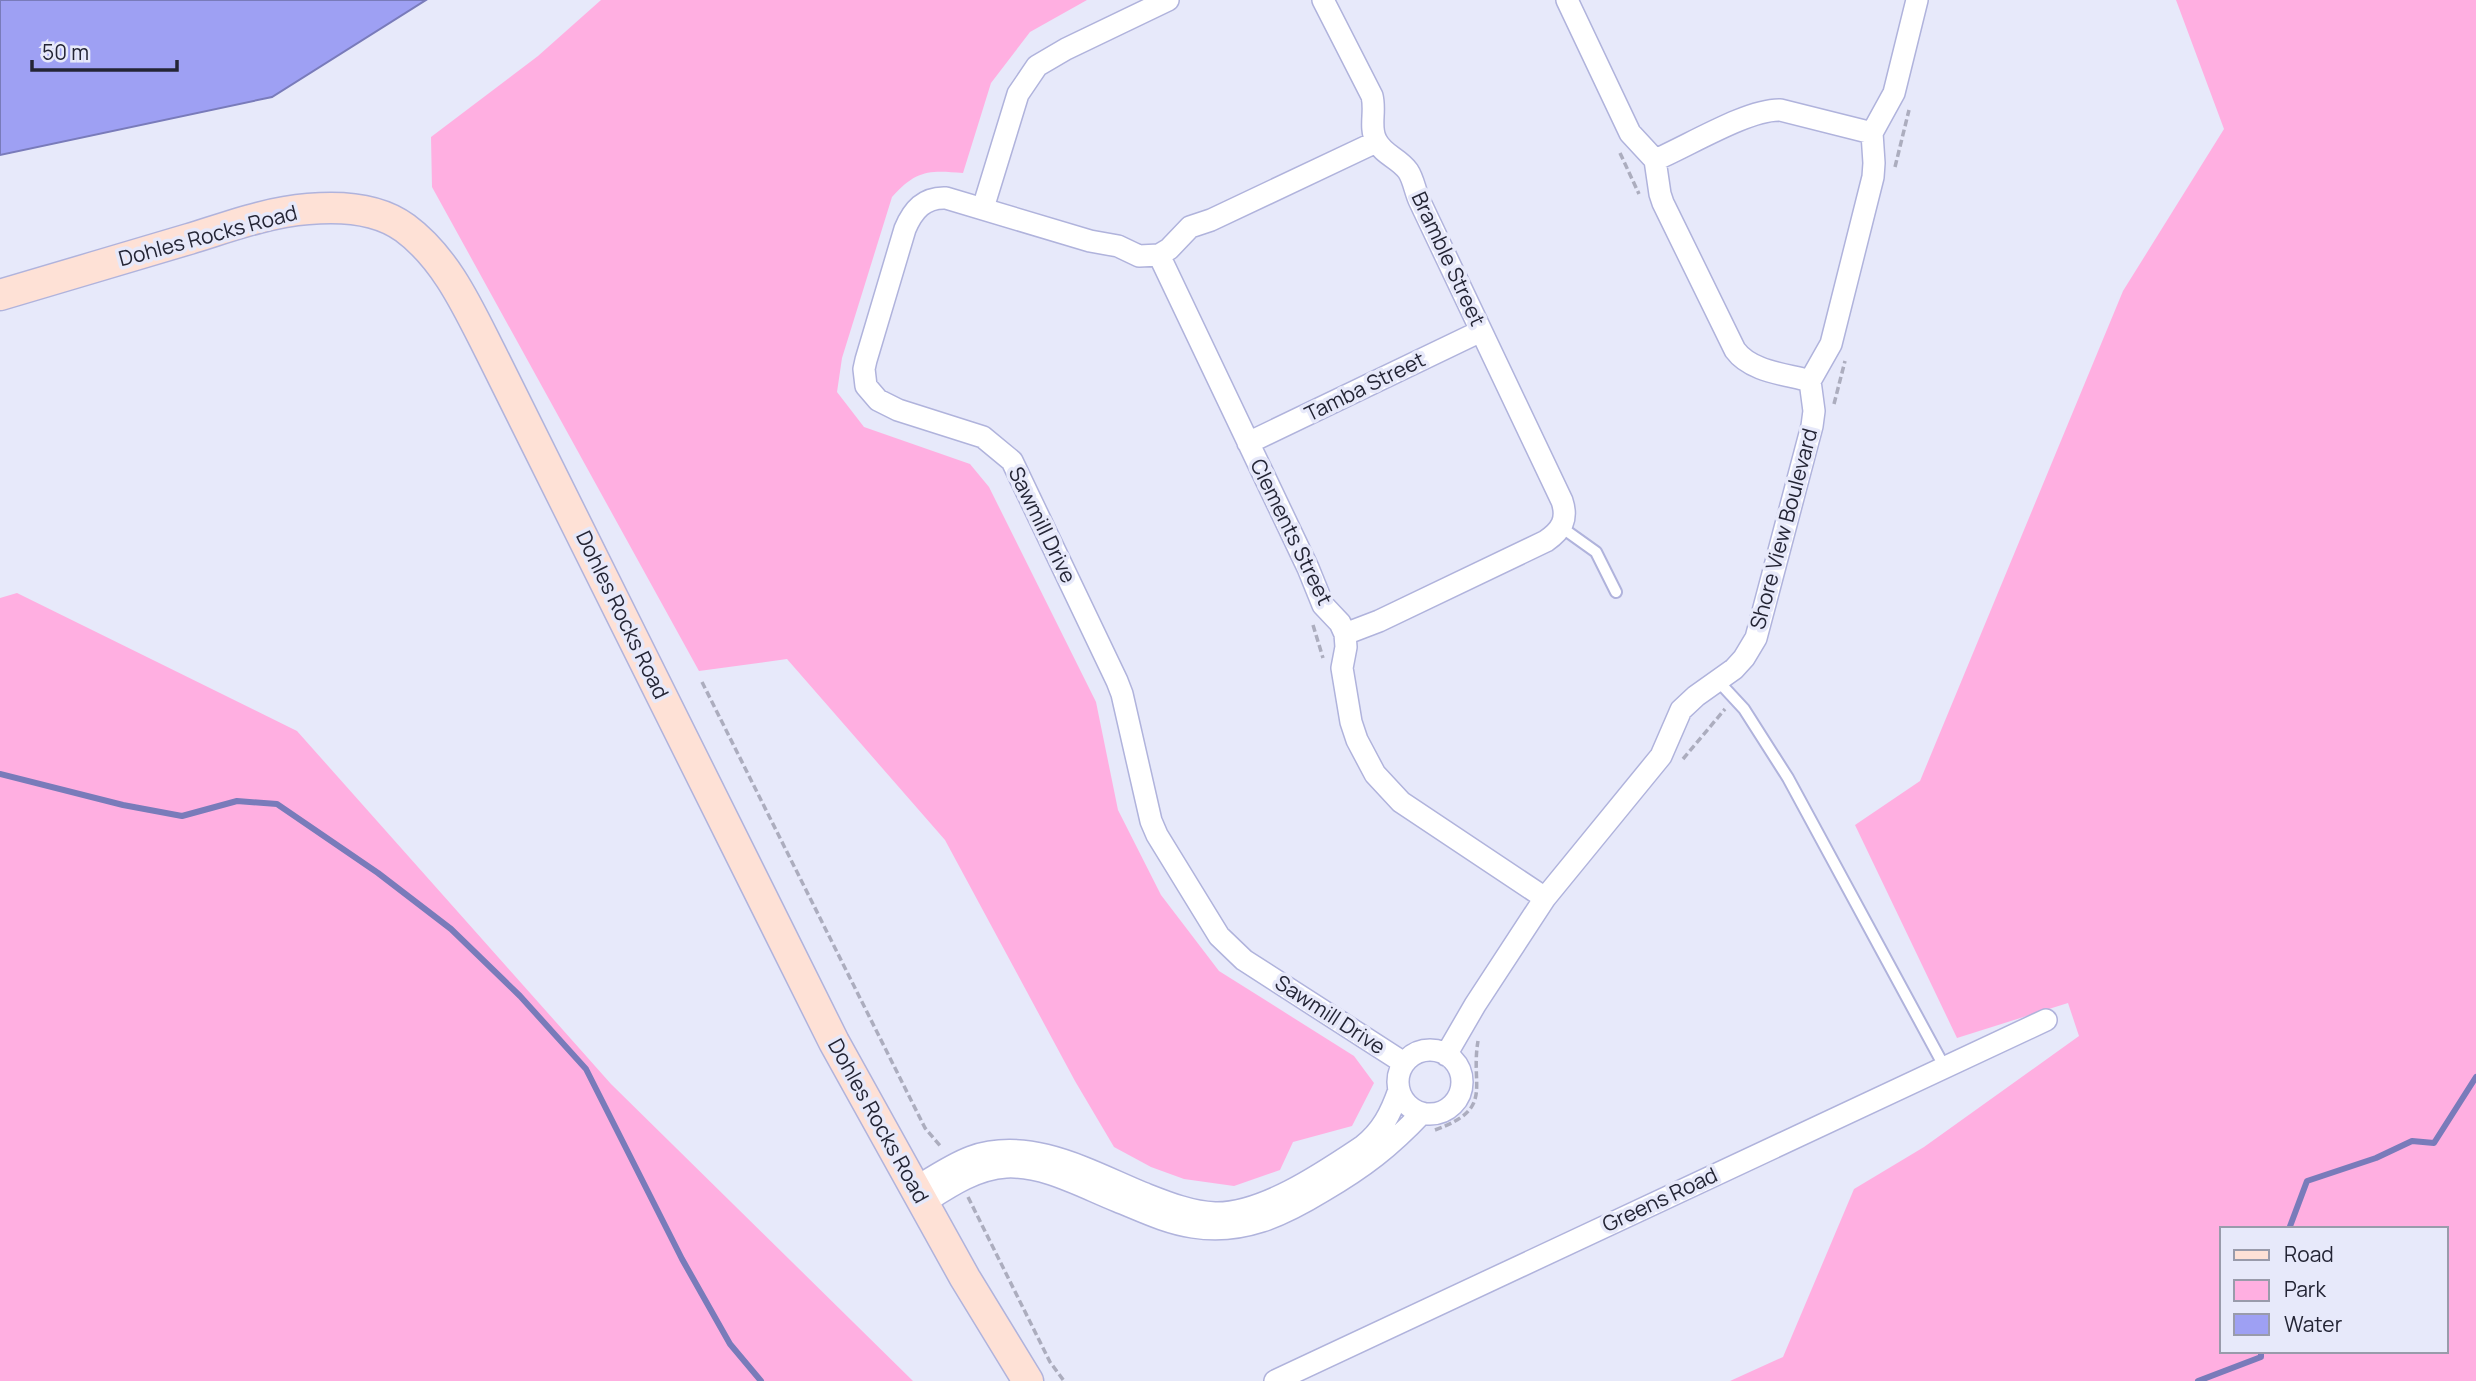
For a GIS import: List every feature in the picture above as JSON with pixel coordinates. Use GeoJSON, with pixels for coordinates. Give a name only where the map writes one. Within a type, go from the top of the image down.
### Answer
{"type":"FeatureCollection","features":[{"type":"Feature","properties":{"kind":"street"},"geometry":{"type":"LineString","coordinates":[[982,208],[1018,94],[1037,66],[1066,49],[1168,0]]}},
{"type":"Feature","properties":{"kind":"street"},"geometry":{"type":"LineString","coordinates":[[1159,256],[1194,225],[1211,220],[1376,142],[1372,96],[1324,0]]}},
{"type":"Feature","properties":{"kind":"street"},"geometry":{"type":"LineString","coordinates":[[1567,0],[1630,133],[1655,160],[1663,203],[1735,350],[1744,360],[1755,366],[1810,381],[1828,352],[1842,304],[1873,177],[1872,133],[1894,93],[1917,0]]}},
{"type":"Feature","properties":{"kind":"street"},"geometry":{"type":"LineString","coordinates":[[1655,160],[1752,114],[1770,109],[1872,133]]}},
{"type":"Feature","properties":{"kind":"street","name":"Bramble Street"},"geometry":{"type":"LineString","coordinates":[[1376,142],[1409,172],[1420,202],[1562,501],[1565,516],[1562,527]]}},
{"type":"Feature","properties":{"kind":"street","name":"Sawmill Drive"},"geometry":{"type":"LineString","coordinates":[[1159,256],[1139,256],[1111,244],[1090,241],[940,197],[924,202],[913,212],[905,229],[866,360],[866,386],[886,405],[983,437],[1012,461],[1117,681],[1154,828],[1219,936],[1244,960],[1404,1063]]}},
{"type":"Feature","properties":{"kind":"street","name":"Dohles Rocks Road"},"geometry":{"type":"LineString","coordinates":[[0,295],[243,223],[305,209],[357,209],[374,213],[403,227],[433,254],[469,310],[834,1042],[996,1330],[1028,1381]]}},
{"type":"Feature","properties":{"kind":"street","name":"Clements Street"},"geometry":{"type":"LineString","coordinates":[[1159,256],[1308,568],[1323,605],[1345,634]]}},
{"type":"Feature","properties":{"kind":"street","name":"Tamba Street"},"geometry":{"type":"LineString","coordinates":[[1248,443],[1482,331]]}},
{"type":"Feature","properties":{"kind":"street","name":"Shore View Boulevard"},"geometry":{"type":"LineString","coordinates":[[1447,1055],[1475,1005],[1545,898],[1661,756],[1667,747],[1677,716],[1686,704],[1719,682],[1745,658],[1756,638],[1812,423],[1814,411],[1810,381]]}},
{"type":"Feature","properties":{"kind":"street"},"geometry":{"type":"LineString","coordinates":[[1545,898],[1412,810],[1387,789],[1375,774],[1357,740],[1351,722],[1342,668],[1346,647],[1345,634],[1379,621],[1546,541],[1562,527]]}},
{"type":"Feature","properties":{"kind":"street","name":"Greens Road"},"geometry":{"type":"LineString","coordinates":[[1275,1381],[2046,1020]]}},
{"type":"Feature","properties":{"kind":"street"},"geometry":{"type":"LineString","coordinates":[[920,1195],[969,1158],[989,1152],[1021,1150],[1056,1158],[1180,1206],[1216,1213],[1234,1211],[1268,1202],[1374,1138],[1386,1122],[1399,1090],[1399,1072],[1404,1063],[1419,1052],[1428,1050],[1447,1055],[1459,1070],[1462,1080],[1457,1099],[1442,1111],[1422,1113],[1408,1105],[1399,1090]]}},
{"type":"Feature","properties":{"kind":"street"},"geometry":{"type":"LineString","coordinates":[[920,1195],[975,1174],[1018,1167],[1048,1174],[1162,1219],[1194,1227],[1244,1227],[1284,1214],[1358,1171],[1383,1152],[1422,1113]]}},
{"type":"Feature","properties":{"kind":"lane"},"geometry":{"type":"LineString","coordinates":[[1562,527],[1592,547],[1616,592]]}},
{"type":"Feature","properties":{"kind":"lane"},"geometry":{"type":"LineString","coordinates":[[1719,682],[1754,722],[1788,778],[1944,1066]]}},
{"type":"Feature","properties":{"kind":"path"},"geometry":{"type":"LineString","coordinates":[[1312,623],[1318,634],[1323,662]]}},
{"type":"Feature","properties":{"kind":"path"},"geometry":{"type":"LineString","coordinates":[[702,682],[925,1128],[945,1152]]}},
{"type":"Feature","properties":{"kind":"path"},"geometry":{"type":"LineString","coordinates":[[1427,1134],[1457,1121],[1471,1107],[1476,1097],[1476,1054],[1479,1036]]}},
{"type":"Feature","properties":{"kind":"path"},"geometry":{"type":"LineString","coordinates":[[964,1189],[1050,1362],[1064,1381]]}},
{"type":"Feature","properties":{"kind":"green space"},"geometry":{"type":"Polygon","coordinates":[[[601,0],[1087,0],[1030,32],[991,83],[963,173],[924,174],[908,181],[892,197],[842,358],[837,392],[864,427],[970,464],[989,487],[1096,702],[1118,810],[1161,895],[1219,971],[1354,1056],[1374,1083],[1352,1126],[1293,1142],[1280,1170],[1234,1186],[1184,1179],[1151,1167],[1114,1147],[1075,1081],[945,840],[787,659],[699,671],[432,187],[431,137],[538,56],[601,0]]]}},
{"type":"Feature","properties":{"kind":"green space"},"geometry":{"type":"Polygon","coordinates":[[[2176,0],[2476,0],[2476,1381],[1730,1381],[1783,1357],[1854,1189],[1924,1147],[2079,1036],[2068,1003],[1957,1038],[1855,825],[1920,781],[2123,291],[2224,129],[2176,0]]]}},
{"type":"Feature","properties":{"kind":"green space"},"geometry":{"type":"Polygon","coordinates":[[[17,593],[297,731],[611,1084],[913,1381],[0,1381],[0,598],[17,593]]]}},
{"type":"Feature","properties":{"kind":"water"},"geometry":{"type":"Polygon","coordinates":[[[0,0],[426,0],[272,97],[0,155],[0,0]]]}},
{"type":"Feature","properties":{"kind":"waterway"},"geometry":{"type":"LineString","coordinates":[[0,774],[123,805],[182,816],[237,801],[277,804],[378,873],[451,929],[520,996],[586,1069],[682,1259],[730,1344],[761,1381]]}},
{"type":"Feature","properties":{"kind":"waterway"},"geometry":{"type":"LineString","coordinates":[[2290,1227],[2307,1181],[2376,1158],[2412,1141],[2434,1143],[2476,1077]]}},
{"type":"Feature","properties":{"kind":"waterway"},"geometry":{"type":"LineString","coordinates":[[2198,1381],[2261,1357],[2261,1353]]}}]}
